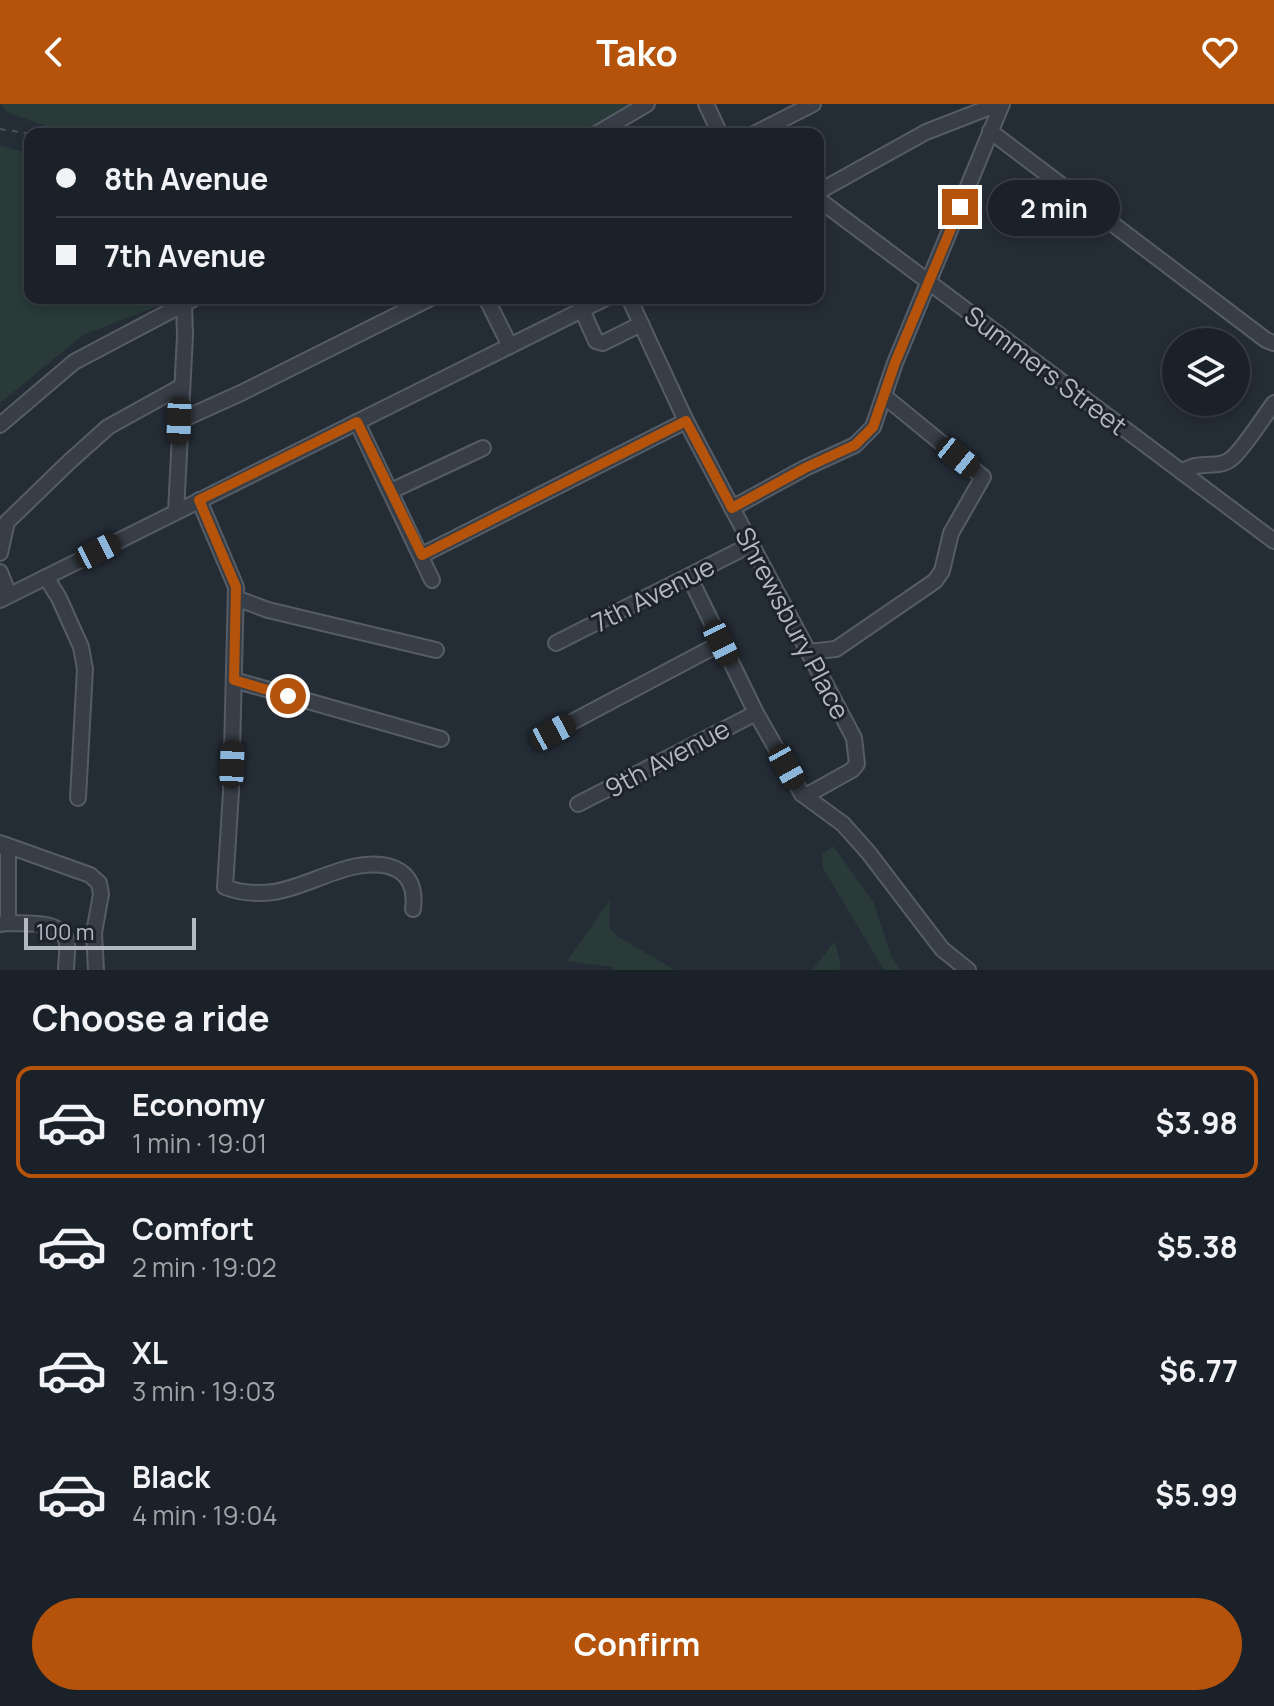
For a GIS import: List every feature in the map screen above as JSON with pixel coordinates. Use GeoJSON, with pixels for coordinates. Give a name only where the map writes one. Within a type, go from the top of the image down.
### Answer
{"type":"FeatureCollection","features":[{"type":"Feature","properties":{"kind":"street"},"geometry":{"type":"LineString","coordinates":[[606,128],[647,104]]}},
{"type":"Feature","properties":{"kind":"street"},"geometry":{"type":"LineString","coordinates":[[706,104],[717,128]]}},
{"type":"Feature","properties":{"kind":"street"},"geometry":{"type":"LineString","coordinates":[[766,128],[813,104]]}},
{"type":"Feature","properties":{"kind":"street"},"geometry":{"type":"LineString","coordinates":[[732,508],[855,445],[873,427],[1000,104]]}},
{"type":"Feature","properties":{"kind":"street"},"geometry":{"type":"LineString","coordinates":[[824,189],[926,132],[1000,104]]}},
{"type":"Feature","properties":{"kind":"street"},"geometry":{"type":"LineString","coordinates":[[990,131],[1270,342]]}},
{"type":"Feature","properties":{"kind":"street","name":"Summers Street"},"geometry":{"type":"LineString","coordinates":[[824,203],[1274,541]]}},
{"type":"Feature","properties":{"kind":"street"},"geometry":{"type":"LineString","coordinates":[[0,425],[74,362],[184,304]]}},
{"type":"Feature","properties":{"kind":"street"},"geometry":{"type":"LineString","coordinates":[[176,512],[179,421],[190,304]]}},
{"type":"Feature","properties":{"kind":"street"},"geometry":{"type":"LineString","coordinates":[[179,421],[419,304]]}},
{"type":"Feature","properties":{"kind":"street"},"geometry":{"type":"LineString","coordinates":[[489,304],[510,346]]}},
{"type":"Feature","properties":{"kind":"street"},"geometry":{"type":"LineString","coordinates":[[0,572],[5,598],[594,304]]}},
{"type":"Feature","properties":{"kind":"street","name":"Shrewsbury Place"},"geometry":{"type":"LineString","coordinates":[[632,304],[686,421],[854,738],[857,764],[852,770],[809,794],[802,794]]}},
{"type":"Feature","properties":{"kind":"street"},"geometry":{"type":"LineString","coordinates":[[582,310],[596,341],[603,343],[641,324]]}},
{"type":"Feature","properties":{"kind":"street"},"geometry":{"type":"LineString","coordinates":[[0,553],[7,522],[69,462],[108,427],[182,386]]}},
{"type":"Feature","properties":{"kind":"street"},"geometry":{"type":"LineString","coordinates":[[808,652],[836,649],[935,581],[942,571],[951,533],[983,477],[884,396]]}},
{"type":"Feature","properties":{"kind":"street"},"geometry":{"type":"LineString","coordinates":[[1182,472],[1198,463],[1215,465],[1230,460],[1274,403]]}},
{"type":"Feature","properties":{"kind":"street"},"geometry":{"type":"LineString","coordinates":[[422,555],[686,421]]}},
{"type":"Feature","properties":{"kind":"street"},"geometry":{"type":"LineString","coordinates":[[357,422],[432,580]]}},
{"type":"Feature","properties":{"kind":"street"},"geometry":{"type":"LineString","coordinates":[[391,491],[483,448]]}},
{"type":"Feature","properties":{"kind":"street"},"geometry":{"type":"LineString","coordinates":[[199,500],[236,587],[231,792],[225,887],[250,893],[273,892],[309,884],[357,866],[392,866],[409,877],[413,886],[413,909]]}},
{"type":"Feature","properties":{"kind":"street","name":"7th Avenue"},"geometry":{"type":"LineString","coordinates":[[556,643],[750,545]]}},
{"type":"Feature","properties":{"kind":"street"},"geometry":{"type":"LineString","coordinates":[[689,576],[756,713],[802,794],[843,824],[942,949],[968,970]]}},
{"type":"Feature","properties":{"kind":"street"},"geometry":{"type":"LineString","coordinates":[[46,577],[81,647],[85,669],[78,798]]}},
{"type":"Feature","properties":{"kind":"street"},"geometry":{"type":"LineString","coordinates":[[236,598],[268,610],[436,650]]}},
{"type":"Feature","properties":{"kind":"street"},"geometry":{"type":"LineString","coordinates":[[553,732],[721,643]]}},
{"type":"Feature","properties":{"kind":"street"},"geometry":{"type":"LineString","coordinates":[[234,680],[441,739]]}},
{"type":"Feature","properties":{"kind":"street","name":"9th Avenue"},"geometry":{"type":"LineString","coordinates":[[578,804],[756,713]]}},
{"type":"Feature","properties":{"kind":"street"},"geometry":{"type":"LineString","coordinates":[[1,844],[8,851],[4,924],[51,926],[61,930],[67,941],[66,970]]}},
{"type":"Feature","properties":{"kind":"street"},"geometry":{"type":"LineString","coordinates":[[1,844],[90,875],[99,883],[101,894],[94,933],[96,970]]}},
{"type":"Feature","properties":{"kind":"path"},"geometry":{"type":"LineString","coordinates":[[0,129],[24,133]]}},
{"type":"Feature","properties":{"kind":"shaded area"},"geometry":{"type":"Polygon","coordinates":[[[0,104],[635,104],[592,128],[51,128],[9,113],[0,104]]]}},
{"type":"Feature","properties":{"kind":"shaded area"},"geometry":{"type":"Polygon","coordinates":[[[0,146],[24,152],[24,304],[163,304],[83,335],[0,403],[0,146]]]}},
{"type":"Feature","properties":{"kind":"shaded area"},"geometry":{"type":"Polygon","coordinates":[[[833,846],[874,903],[891,956],[901,970],[884,970],[823,868],[822,854],[833,846]]]}},
{"type":"Feature","properties":{"kind":"shaded area"},"geometry":{"type":"Polygon","coordinates":[[[610,900],[609,927],[617,936],[675,970],[614,970],[612,967],[567,961],[610,900]]]}},
{"type":"Feature","properties":{"kind":"shaded area"},"geometry":{"type":"Polygon","coordinates":[[[835,941],[839,970],[812,970],[835,941]]]}},
{"type":"Feature","properties":{"kind":"route"},"geometry":{"type":"LineString","coordinates":[[288,696],[234,680],[236,587],[199,500],[357,422],[422,555],[686,421],[732,508],[855,445],[873,427],[895,363],[960,207]]}}]}
